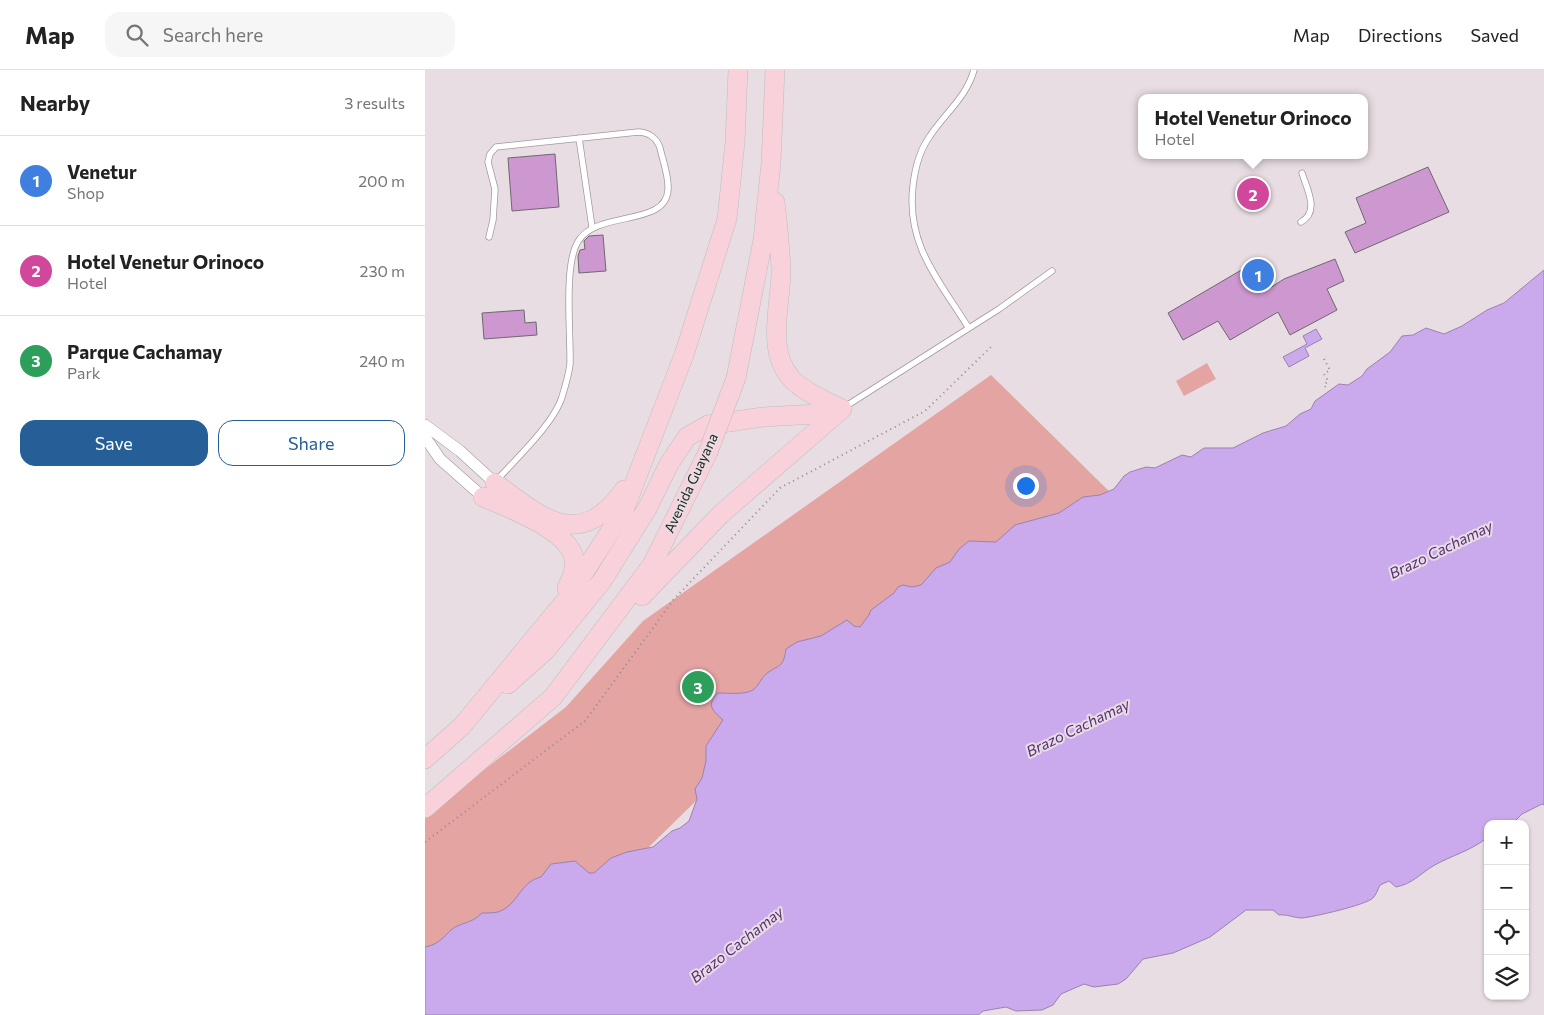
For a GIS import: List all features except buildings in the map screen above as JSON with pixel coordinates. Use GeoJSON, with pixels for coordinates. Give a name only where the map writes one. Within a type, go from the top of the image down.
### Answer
{"type":"FeatureCollection","features":[{"type":"Feature","properties":{"kind":"main road"},"geometry":{"type":"LineString","coordinates":[[462,726],[566,600],[624,510],[684,355],[727,219],[735,142],[738,70]]}},
{"type":"Feature","properties":{"kind":"main road","name":"Avenida Guayana"},"geometry":{"type":"LineString","coordinates":[[425,808],[553,698],[652,565],[708,452],[737,378],[763,240],[771,163],[775,70]]}},
{"type":"Feature","properties":{"kind":"main road"},"geometry":{"type":"LineString","coordinates":[[771,163],[781,273],[776,330],[780,356],[790,377],[841,410]]}},
{"type":"Feature","properties":{"kind":"main road"},"geometry":{"type":"LineString","coordinates":[[553,698],[620,619],[721,514],[841,410]]}},
{"type":"Feature","properties":{"kind":"main road"},"geometry":{"type":"LineString","coordinates":[[425,759],[546,650],[602,581],[648,507],[669,464],[687,436],[708,425],[763,417],[816,414],[841,410]]}},
{"type":"Feature","properties":{"kind":"main road"},"geometry":{"type":"LineString","coordinates":[[495,483],[539,516],[572,524],[588,523],[602,515],[613,505],[643,463]]}},
{"type":"Feature","properties":{"kind":"main road"},"geometry":{"type":"LineString","coordinates":[[483,497],[559,535],[573,558],[573,572],[567,588],[541,629]]}},
{"type":"Feature","properties":{"kind":"street"},"geometry":{"type":"LineString","coordinates":[[425,425],[460,450],[495,483]]}},
{"type":"Feature","properties":{"kind":"street"},"geometry":{"type":"LineString","coordinates":[[425,437],[441,460],[483,497]]}},
{"type":"Feature","properties":{"kind":"lane"},"geometry":{"type":"LineString","coordinates":[[968,327],[919,249],[912,222],[911,198],[916,167],[923,148],[936,126],[964,94],[974,70]]}},
{"type":"Feature","properties":{"kind":"lane"},"geometry":{"type":"LineString","coordinates":[[483,497],[556,413],[562,398],[570,366],[571,270],[575,246],[579,238],[592,227],[653,212],[663,204],[669,188],[659,146],[650,135],[637,132],[500,145],[492,150],[488,162],[495,189],[495,204],[489,238]]}},
{"type":"Feature","properties":{"kind":"lane"},"geometry":{"type":"LineString","coordinates":[[579,138],[592,227]]}},
{"type":"Feature","properties":{"kind":"lane"},"geometry":{"type":"LineString","coordinates":[[1301,222],[1308,217],[1311,205],[1302,173]]}},
{"type":"Feature","properties":{"kind":"lane"},"geometry":{"type":"LineString","coordinates":[[841,410],[968,327],[999,309],[1052,271]]}},
{"type":"Feature","properties":{"kind":"path"},"geometry":{"type":"LineString","coordinates":[[425,842],[585,721],[674,599],[780,488],[925,411],[992,346]]}},
{"type":"Feature","properties":{"kind":"path"},"geometry":{"type":"LineString","coordinates":[[1324,359],[1330,370],[1324,374],[1328,381],[1324,384],[1327,389]]}},
{"type":"Feature","properties":{"kind":"shaded area"},"geometry":{"type":"Polygon","coordinates":[[[1207,363],[1216,379],[1184,396],[1176,381],[1207,363]]]}},
{"type":"Feature","properties":{"kind":"shaded area"},"geometry":{"type":"Polygon","coordinates":[[[991,375],[1123,505],[833,667],[610,885],[425,973],[425,815],[566,707],[643,621],[991,375]]]}},
{"type":"Feature","properties":{"kind":"water","name":"Brazo Cachamay"},"geometry":{"type":"Polygon","coordinates":[[[1544,270],[1544,805],[1542,804],[1522,814],[1516,820],[1484,820],[1484,840],[1482,842],[1433,866],[1407,884],[1396,887],[1389,881],[1380,885],[1374,897],[1368,901],[1302,918],[1279,915],[1273,910],[1246,910],[1210,937],[1173,953],[1143,959],[1126,979],[1118,984],[1094,987],[1084,984],[1061,994],[1053,1005],[1042,1010],[1016,1011],[1006,1007],[983,1011],[978,1015],[425,1015],[425,947],[436,943],[454,927],[473,920],[482,913],[498,912],[505,909],[528,883],[541,877],[551,864],[575,861],[589,873],[594,873],[611,858],[627,852],[653,847],[672,831],[689,821],[697,799],[695,789],[702,778],[706,761],[706,746],[723,720],[711,704],[718,693],[741,693],[753,690],[766,674],[782,663],[786,649],[797,642],[821,636],[847,620],[854,626],[860,627],[871,610],[894,593],[898,587],[903,585],[912,587],[921,585],[936,568],[950,562],[959,549],[969,541],[996,542],[1015,525],[1059,513],[1083,497],[1100,495],[1114,489],[1124,476],[1130,472],[1146,467],[1155,468],[1182,455],[1191,457],[1204,448],[1233,448],[1263,433],[1286,426],[1300,414],[1311,409],[1315,401],[1339,384],[1348,385],[1362,376],[1367,369],[1390,352],[1402,336],[1413,335],[1426,328],[1444,334],[1462,326],[1487,310],[1504,303],[1544,270]]]}},
{"type":"Feature","properties":{"kind":"water"},"geometry":{"type":"Polygon","coordinates":[[[1316,329],[1322,339],[1305,348],[1309,356],[1289,367],[1283,357],[1307,344],[1303,336],[1316,329]]]}},
{"type":"Feature","properties":{"kind":"place","name":"Hotel Venetur Orinoco"},"geometry":{"type":"Point","coordinates":[1253,194]}},
{"type":"Feature","properties":{"kind":"place","name":"Venetur"},"geometry":{"type":"Point","coordinates":[1258,275]}},
{"type":"Feature","properties":{"kind":"place","name":"Parque Cachamay"},"geometry":{"type":"Point","coordinates":[698,687]}}]}
